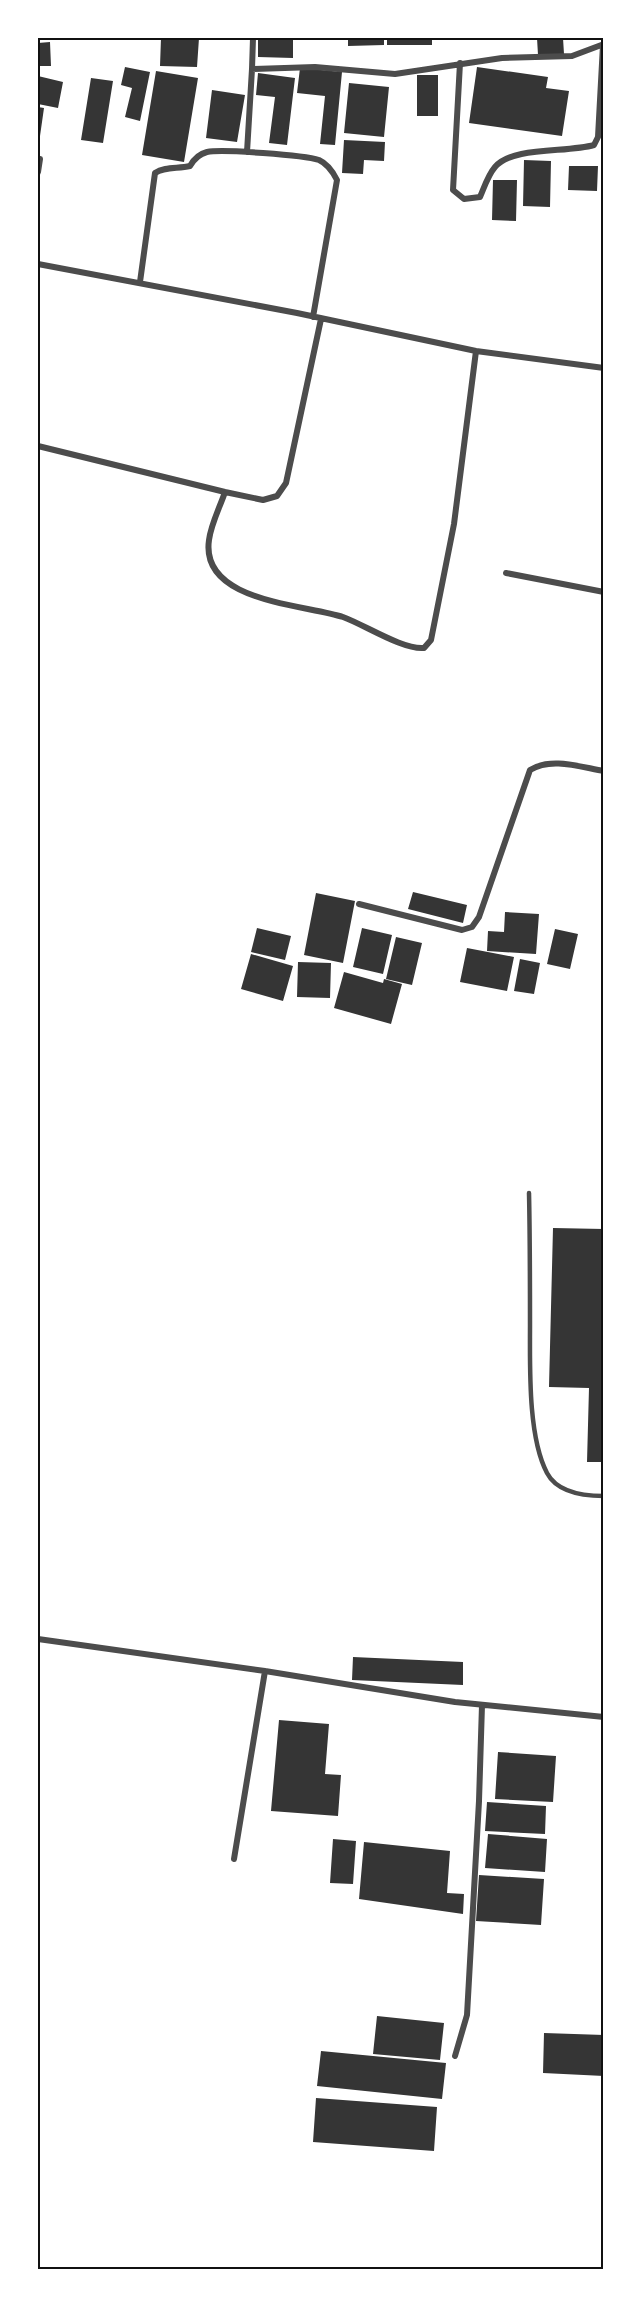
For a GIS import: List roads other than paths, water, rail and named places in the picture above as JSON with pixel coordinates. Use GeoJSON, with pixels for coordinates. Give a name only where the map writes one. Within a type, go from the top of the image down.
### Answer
{"type":"FeatureCollection","features":[{"type":"Feature","properties":{"kind":"street"},"geometry":{"type":"LineString","coordinates":[[247,152],[253,38]]}},
{"type":"Feature","properties":{"kind":"street"},"geometry":{"type":"LineString","coordinates":[[252,69],[315,67],[395,74],[460,63],[502,58],[572,56],[603,44],[598,137],[594,145],[578,150],[507,157],[494,168],[480,197],[464,199],[453,190],[460,63]]}},
{"type":"Feature","properties":{"kind":"street"},"geometry":{"type":"LineString","coordinates":[[140,282],[155,173],[162,168],[190,166],[196,157],[207,152],[247,152],[319,160],[332,169],[337,180],[314,317]]}},
{"type":"Feature","properties":{"kind":"street"},"geometry":{"type":"LineString","coordinates":[[38,172],[40,159]]}},
{"type":"Feature","properties":{"kind":"street"},"geometry":{"type":"LineString","coordinates":[[38,264],[140,282],[476,351],[603,368]]}},
{"type":"Feature","properties":{"kind":"street"},"geometry":{"type":"LineString","coordinates":[[38,446],[263,500],[277,496],[286,483],[321,319]]}},
{"type":"Feature","properties":{"kind":"street"},"geometry":{"type":"LineString","coordinates":[[225,492],[208,539],[210,562],[223,581],[286,606],[336,615],[408,646],[424,648],[430,640],[454,524],[476,351]]}},
{"type":"Feature","properties":{"kind":"street"},"geometry":{"type":"LineString","coordinates":[[506,573],[603,592]]}},
{"type":"Feature","properties":{"kind":"street"},"geometry":{"type":"LineString","coordinates":[[359,904],[462,930],[472,927],[479,917],[530,770],[539,765],[552,763],[603,771]]}},
{"type":"Feature","properties":{"kind":"street"},"geometry":{"type":"LineString","coordinates":[[38,1639],[482,1705],[603,1718]]}},
{"type":"Feature","properties":{"kind":"street"},"geometry":{"type":"LineString","coordinates":[[234,1859],[265,1671]]}},
{"type":"Feature","properties":{"kind":"street"},"geometry":{"type":"LineString","coordinates":[[456,2056],[467,2015],[482,1705]]}},
{"type":"Feature","properties":{"kind":"lane"},"geometry":{"type":"LineString","coordinates":[[529,1193],[530,1391],[535,1431],[547,1473],[561,1488],[589,1496],[603,1496]]}}]}
